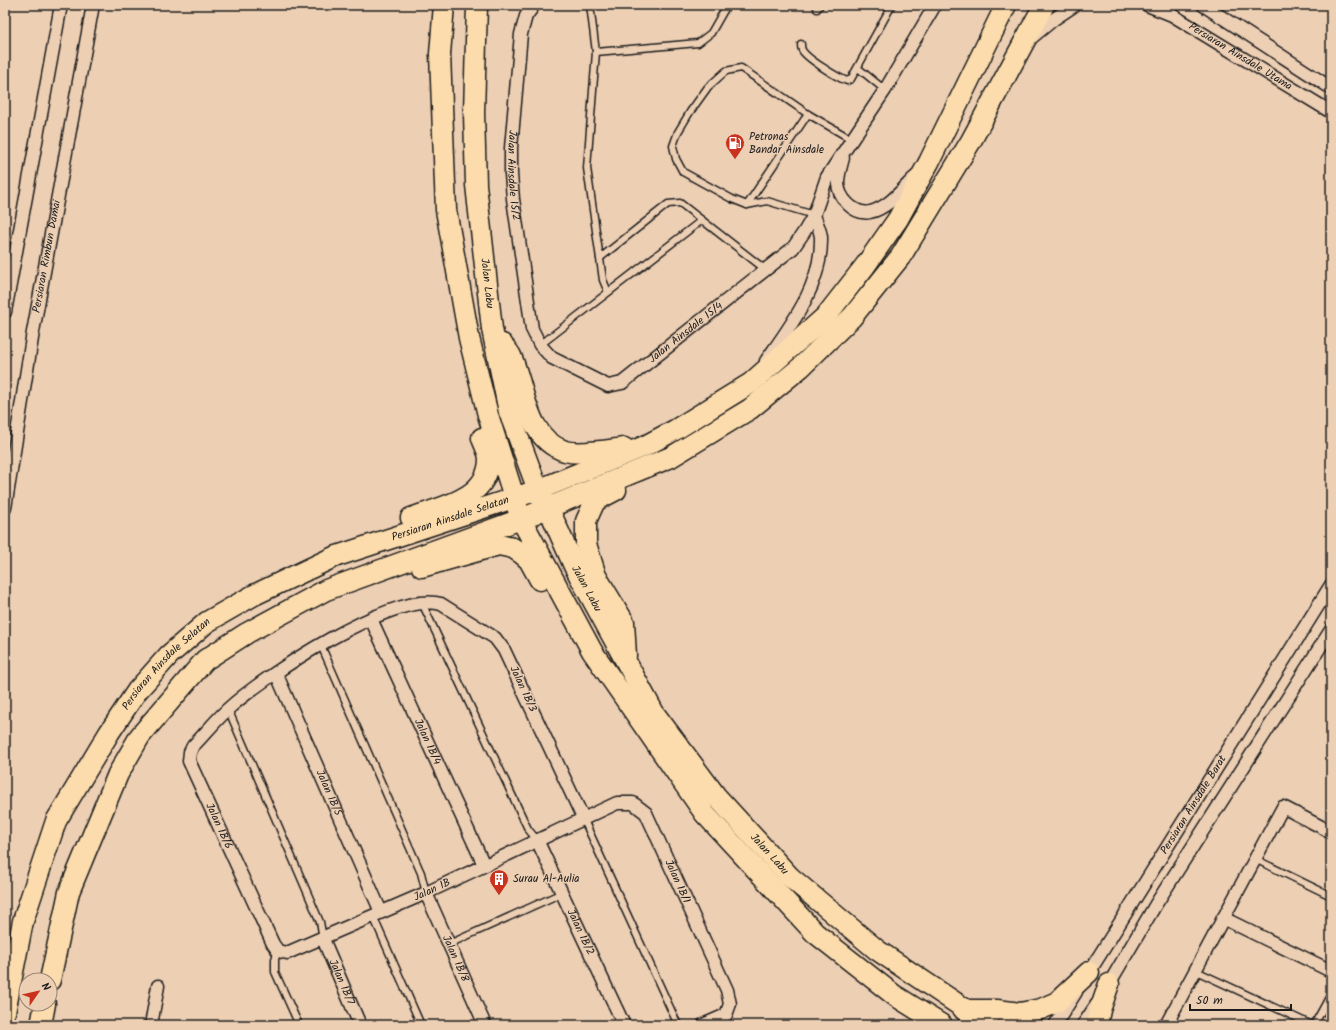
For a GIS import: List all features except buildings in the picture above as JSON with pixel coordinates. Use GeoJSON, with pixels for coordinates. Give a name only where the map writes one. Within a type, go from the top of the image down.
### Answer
{"type":"FeatureCollection","features":[{"type":"Feature","properties":{"kind":"main road"},"geometry":{"type":"LineString","coordinates":[[435,5],[440,54]]}},
{"type":"Feature","properties":{"kind":"main road","name":"Jalan Labu"},"geometry":{"type":"LineString","coordinates":[[444,5],[440,54],[446,210],[469,338],[488,415],[521,519],[592,651],[705,814],[816,933],[894,994],[942,1025]]}},
{"type":"Feature","properties":{"kind":"main road","name":"Jalan Labu"},"geometry":{"type":"LineString","coordinates":[[477,5],[474,113],[476,185],[492,329],[510,412],[538,490],[548,507],[574,566],[654,713],[716,796],[790,877],[877,950],[964,1010],[989,1025]]}},
{"type":"Feature","properties":{"kind":"main road","name":"Persiaran Ainsdale Selatan"},"geometry":{"type":"LineString","coordinates":[[5,1012],[23,921],[56,821],[109,733],[137,691],[169,655],[207,622],[254,595],[334,557],[538,490],[645,446],[688,422],[751,383],[826,316],[866,266],[898,219],[929,162],[1006,5]]}},
{"type":"Feature","properties":{"kind":"main road"},"geometry":{"type":"LineString","coordinates":[[627,664],[624,622],[596,576],[586,544],[586,521],[595,501],[618,489],[654,464],[671,457],[707,437],[750,409],[802,367],[852,317],[901,256],[971,141],[1044,5]]}},
{"type":"Feature","properties":{"kind":"main road"},"geometry":{"type":"LineString","coordinates":[[492,329],[510,356],[535,426],[551,444],[566,451],[590,451],[645,446]]}},
{"type":"Feature","properties":{"kind":"main road"},"geometry":{"type":"LineString","coordinates":[[359,548],[385,530],[406,520],[464,499],[480,487],[486,476],[490,458],[478,423],[466,368],[469,338]]}},
{"type":"Feature","properties":{"kind":"main road","name":"Persiaran Ainsdale Selatan"},"geometry":{"type":"LineString","coordinates":[[52,972],[69,892],[118,774],[140,736],[205,660],[247,633],[326,590],[521,519],[654,464]]}},
{"type":"Feature","properties":{"kind":"main road"},"geometry":{"type":"LineString","coordinates":[[367,576],[436,564],[499,545],[513,548],[529,560],[568,631],[585,656],[610,679]]}},
{"type":"Feature","properties":{"kind":"main road"},"geometry":{"type":"LineString","coordinates":[[964,1010],[997,1010],[1020,1013],[1041,1009],[1057,1002],[1089,972]]}},
{"type":"Feature","properties":{"kind":"main road"},"geometry":{"type":"LineString","coordinates":[[1097,1025],[1100,1010],[1109,984]]}},
{"type":"Feature","properties":{"kind":"main road"},"geometry":{"type":"LineString","coordinates":[[41,1025],[43,1012]]}},
{"type":"Feature","properties":{"kind":"street"},"geometry":{"type":"LineString","coordinates":[[5,312],[61,5]]}},
{"type":"Feature","properties":{"kind":"street","name":"Persiaran Rimbun Damai"},"geometry":{"type":"LineString","coordinates":[[5,508],[33,332],[93,5]]}},
{"type":"Feature","properties":{"kind":"street","name":"Jalan Ainsdale 15/2"},"geometry":{"type":"LineString","coordinates":[[534,5],[526,16],[521,34],[511,148],[511,174],[532,329],[540,345]]}},
{"type":"Feature","properties":{"kind":"street"},"geometry":{"type":"LineString","coordinates":[[929,162],[894,198],[870,212],[857,211],[844,200],[838,183],[844,153],[885,90],[935,5]]}},
{"type":"Feature","properties":{"kind":"street"},"geometry":{"type":"LineString","coordinates":[[1020,48],[1054,19],[1075,5]]}},
{"type":"Feature","properties":{"kind":"street","name":"Persiaran Ainsdale Utama"},"geometry":{"type":"LineString","coordinates":[[1147,5],[1172,15],[1331,112]]}},
{"type":"Feature","properties":{"kind":"street","name":"Persiaran Ainsdale Utama"},"geometry":{"type":"LineString","coordinates":[[1203,5],[1331,88]]}},
{"type":"Feature","properties":{"kind":"street","name":"Jalan Ainsdale 15/4"},"geometry":{"type":"LineString","coordinates":[[540,345],[552,358],[608,386],[615,386],[622,383],[793,248],[814,215],[827,177],[844,153]]}},
{"type":"Feature","properties":{"kind":"street"},"geometry":{"type":"LineString","coordinates":[[751,383],[794,321],[807,298],[818,267],[821,237],[814,215]]}},
{"type":"Feature","properties":{"kind":"street","name":"Persiaran Ainsdale Barat"},"geometry":{"type":"LineString","coordinates":[[1055,1025],[1331,585]]}},
{"type":"Feature","properties":{"kind":"street","name":"Jalan 1B/3"},"geometry":{"type":"LineString","coordinates":[[422,602],[432,601],[441,604],[495,638],[504,650],[583,818]]}},
{"type":"Feature","properties":{"kind":"street","name":"Jalan 1B/6"},"geometry":{"type":"LineString","coordinates":[[278,951],[273,944],[189,760],[190,752],[193,746],[228,709],[276,673],[320,643],[371,619],[422,602]]}},
{"type":"Feature","properties":{"kind":"street","name":"Jalan 1B/4"},"geometry":{"type":"LineString","coordinates":[[371,619],[484,865]]}},
{"type":"Feature","properties":{"kind":"street","name":"Persiaran Ainsdale Barat"},"geometry":{"type":"LineString","coordinates":[[1083,1025],[1160,897],[1331,630]]}},
{"type":"Feature","properties":{"kind":"street","name":"Jalan 1B/5"},"geometry":{"type":"LineString","coordinates":[[276,673],[377,914]]}},
{"type":"Feature","properties":{"kind":"street","name":"Jalan 1B/1"},"geometry":{"type":"LineString","coordinates":[[583,818],[617,803],[633,803],[646,813],[727,990],[730,1004],[726,1015],[703,1025]]}},
{"type":"Feature","properties":{"kind":"street"},"geometry":{"type":"LineString","coordinates":[[1166,1025],[1282,807],[1331,832]]}},
{"type":"Feature","properties":{"kind":"street","name":"Jalan 1B"},"geometry":{"type":"LineString","coordinates":[[278,951],[287,953],[323,939],[426,893],[583,818]]}},
{"type":"Feature","properties":{"kind":"street","name":"Jalan 1B/2"},"geometry":{"type":"LineString","coordinates":[[537,840],[624,1025]]}},
{"type":"Feature","properties":{"kind":"street","name":"Jalan 1B/8"},"geometry":{"type":"LineString","coordinates":[[426,893],[485,1025]]}},
{"type":"Feature","properties":{"kind":"street"},"geometry":{"type":"LineString","coordinates":[[1223,918],[1331,971]]}},
{"type":"Feature","properties":{"kind":"street","name":"Jalan 1B/7"},"geometry":{"type":"LineString","coordinates":[[323,939],[360,1025]]}},
{"type":"Feature","properties":{"kind":"street"},"geometry":{"type":"LineString","coordinates":[[151,1025],[158,986]]}},
{"type":"Feature","properties":{"kind":"lane"},"geometry":{"type":"LineString","coordinates":[[590,5],[596,52],[587,168],[603,280],[608,292]]}},
{"type":"Feature","properties":{"kind":"lane"},"geometry":{"type":"LineString","coordinates":[[596,52],[698,43],[711,33],[727,5]]}},
{"type":"Feature","properties":{"kind":"lane"},"geometry":{"type":"LineString","coordinates":[[801,44],[802,51],[840,78],[847,81],[851,79],[858,68],[892,5]]}},
{"type":"Feature","properties":{"kind":"lane"},"geometry":{"type":"LineString","coordinates":[[814,215],[767,201],[747,205],[732,199],[684,172],[676,159],[673,146],[678,132],[708,87],[726,71],[742,68],[808,114],[852,139]]}},
{"type":"Feature","properties":{"kind":"lane"},"geometry":{"type":"LineString","coordinates":[[858,68],[885,90]]}},
{"type":"Feature","properties":{"kind":"lane"},"geometry":{"type":"LineString","coordinates":[[747,205],[808,114]]}},
{"type":"Feature","properties":{"kind":"lane"},"geometry":{"type":"LineString","coordinates":[[600,258],[668,204],[680,203],[766,270]]}},
{"type":"Feature","properties":{"kind":"lane"},"geometry":{"type":"LineString","coordinates":[[540,345],[702,220]]}},
{"type":"Feature","properties":{"kind":"lane"},"geometry":{"type":"LineString","coordinates":[[422,602],[528,829],[537,840]]}},
{"type":"Feature","properties":{"kind":"lane"},"geometry":{"type":"LineString","coordinates":[[320,643],[421,873],[426,893]]}},
{"type":"Feature","properties":{"kind":"lane"},"geometry":{"type":"LineString","coordinates":[[228,709],[320,922],[323,939]]}},
{"type":"Feature","properties":{"kind":"lane"},"geometry":{"type":"LineString","coordinates":[[583,818],[678,1025]]}},
{"type":"Feature","properties":{"kind":"lane"},"geometry":{"type":"LineString","coordinates":[[1255,858],[1331,896]]}},
{"type":"Feature","properties":{"kind":"lane"},"geometry":{"type":"LineString","coordinates":[[448,944],[562,893]]}},
{"type":"Feature","properties":{"kind":"lane"},"geometry":{"type":"LineString","coordinates":[[377,914],[421,1025]]}},
{"type":"Feature","properties":{"kind":"lane"},"geometry":{"type":"LineString","coordinates":[[278,951],[275,959],[275,972],[299,1025]]}},
{"type":"Feature","properties":{"kind":"lane"},"geometry":{"type":"LineString","coordinates":[[1194,970],[1313,1025],[1331,994]]}},
{"type":"Feature","properties":{"kind":"place","name":"Petronas Bandar Ainsdale"},"geometry":{"type":"Point","coordinates":[735,160]}},
{"type":"Feature","properties":{"kind":"place","name":"Surau Al-Aulia"},"geometry":{"type":"Point","coordinates":[499,896]}}]}
